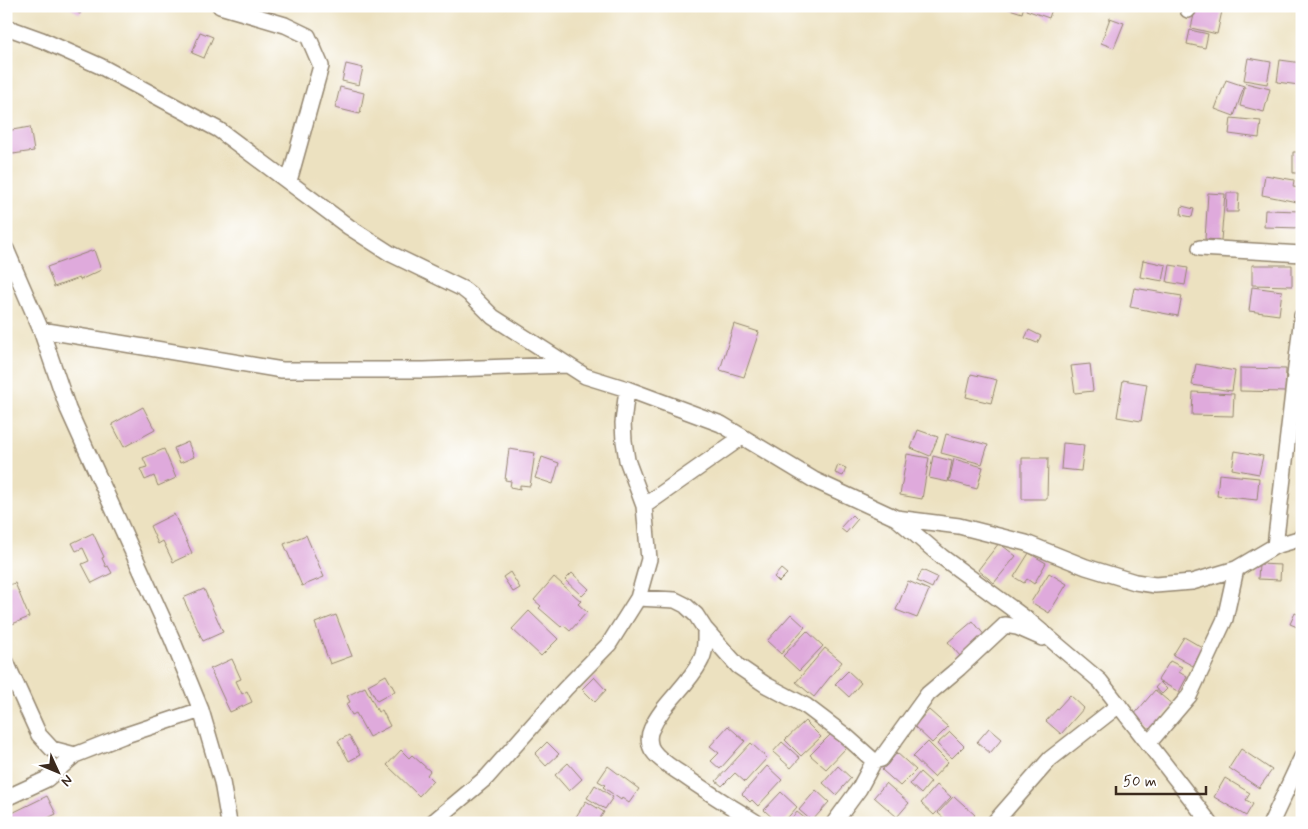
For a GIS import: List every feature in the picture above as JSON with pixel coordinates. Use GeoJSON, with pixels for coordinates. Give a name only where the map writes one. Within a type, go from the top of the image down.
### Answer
{"type":"FeatureCollection","features":[{"type":"Feature","properties":{"kind":"street"},"geometry":{"type":"LineString","coordinates":[[220,6],[285,25],[308,36],[321,66],[289,181]]}},
{"type":"Feature","properties":{"kind":"street"},"geometry":{"type":"LineString","coordinates":[[6,27],[42,40],[100,66],[219,130],[348,227],[391,254],[463,289],[493,317],[586,376],[721,424],[814,480],[896,518],[942,557],[1029,621],[1100,681],[1210,823]]}},
{"type":"Feature","properties":{"kind":"street"},"geometry":{"type":"LineString","coordinates":[[1200,248],[1302,254]]}},
{"type":"Feature","properties":{"kind":"street"},"geometry":{"type":"LineString","coordinates":[[6,249],[41,330],[68,410],[172,639],[201,710],[222,782],[229,823]]}},
{"type":"Feature","properties":{"kind":"street"},"geometry":{"type":"LineString","coordinates":[[1275,546],[1299,374],[1302,316]]}},
{"type":"Feature","properties":{"kind":"street"},"geometry":{"type":"LineString","coordinates":[[41,330],[282,370],[424,370],[567,365]]}},
{"type":"Feature","properties":{"kind":"street"},"geometry":{"type":"LineString","coordinates":[[432,823],[488,777],[565,689],[609,644],[638,598],[649,559],[644,506],[627,460],[624,441],[623,423],[627,389]]}},
{"type":"Feature","properties":{"kind":"street"},"geometry":{"type":"LineString","coordinates":[[644,506],[742,437]]}},
{"type":"Feature","properties":{"kind":"street"},"geometry":{"type":"LineString","coordinates":[[896,518],[959,526],[1026,543],[1086,567],[1155,586],[1192,582],[1236,569],[1275,546],[1302,538]]}},
{"type":"Feature","properties":{"kind":"street"},"geometry":{"type":"LineString","coordinates":[[1148,744],[1189,696],[1225,619],[1236,569]]}},
{"type":"Feature","properties":{"kind":"street"},"geometry":{"type":"LineString","coordinates":[[638,598],[675,600],[685,605],[696,615],[705,629],[738,666],[766,685],[806,706],[847,737],[874,761]]}},
{"type":"Feature","properties":{"kind":"street"},"geometry":{"type":"LineString","coordinates":[[834,823],[859,789],[874,761],[881,759],[928,694],[1005,625],[1017,627],[1053,641]]}},
{"type":"Feature","properties":{"kind":"street"},"geometry":{"type":"LineString","coordinates":[[705,629],[705,646],[702,661],[692,676],[671,699],[650,731],[649,745],[654,753],[673,768],[714,797],[756,823]]}},
{"type":"Feature","properties":{"kind":"street"},"geometry":{"type":"LineString","coordinates":[[6,662],[39,734],[52,749],[75,755]]}},
{"type":"Feature","properties":{"kind":"street"},"geometry":{"type":"LineString","coordinates":[[994,823],[1050,759],[1119,705]]}},
{"type":"Feature","properties":{"kind":"street"},"geometry":{"type":"LineString","coordinates":[[6,798],[47,779],[75,755],[123,736],[201,710]]}},
{"type":"Feature","properties":{"kind":"street"},"geometry":{"type":"LineString","coordinates":[[1271,823],[1302,757]]}},
{"type":"Feature","properties":{"kind":"building"},"geometry":{"type":"Polygon","coordinates":[[[67,6],[84,6],[80,14],[67,6]]]}},
{"type":"Feature","properties":{"kind":"building"},"geometry":{"type":"Polygon","coordinates":[[[1000,6],[1024,6],[1022,13],[1000,6]]]}},
{"type":"Feature","properties":{"kind":"building"},"geometry":{"type":"Polygon","coordinates":[[[1027,6],[1053,6],[1049,18],[1026,10],[1027,6]]]}},
{"type":"Feature","properties":{"kind":"building"},"geometry":{"type":"Polygon","coordinates":[[[1196,6],[1222,11],[1217,34],[1191,28],[1196,6]]]}},
{"type":"Feature","properties":{"kind":"building"},"geometry":{"type":"Polygon","coordinates":[[[1110,18],[1124,23],[1114,48],[1101,43],[1110,18]]]}},
{"type":"Feature","properties":{"kind":"building"},"geometry":{"type":"Polygon","coordinates":[[[1190,30],[1208,34],[1205,48],[1187,44],[1190,30]]]}},
{"type":"Feature","properties":{"kind":"building"},"geometry":{"type":"Polygon","coordinates":[[[200,32],[213,37],[204,58],[192,53],[200,32]]]}},
{"type":"Feature","properties":{"kind":"building"},"geometry":{"type":"Polygon","coordinates":[[[1248,58],[1271,62],[1267,84],[1244,80],[1248,58]]]}},
{"type":"Feature","properties":{"kind":"building"},"geometry":{"type":"Polygon","coordinates":[[[1280,60],[1302,63],[1299,85],[1277,82],[1280,60]]]}},
{"type":"Feature","properties":{"kind":"building"},"geometry":{"type":"Polygon","coordinates":[[[346,64],[363,68],[359,85],[342,81],[346,64]]]}},
{"type":"Feature","properties":{"kind":"building"},"geometry":{"type":"Polygon","coordinates":[[[1226,80],[1244,86],[1234,116],[1215,109],[1226,80]]]}},
{"type":"Feature","properties":{"kind":"building"},"geometry":{"type":"Polygon","coordinates":[[[1246,83],[1270,89],[1264,112],[1240,106],[1246,83]]]}},
{"type":"Feature","properties":{"kind":"building"},"geometry":{"type":"Polygon","coordinates":[[[340,87],[364,93],[360,114],[335,108],[340,87]]]}},
{"type":"Feature","properties":{"kind":"building"},"geometry":{"type":"Polygon","coordinates":[[[1231,118],[1261,121],[1259,138],[1229,134],[1231,118]]]}},
{"type":"Feature","properties":{"kind":"building"},"geometry":{"type":"Polygon","coordinates":[[[30,127],[34,151],[6,153],[6,131],[30,127]]]}},
{"type":"Feature","properties":{"kind":"building"},"geometry":{"type":"Polygon","coordinates":[[[1293,152],[1302,152],[1302,173],[1293,173],[1293,152]]]}},
{"type":"Feature","properties":{"kind":"building"},"geometry":{"type":"Polygon","coordinates":[[[1265,175],[1294,180],[1293,187],[1300,188],[1297,202],[1262,195],[1265,175]]]}},
{"type":"Feature","properties":{"kind":"building"},"geometry":{"type":"Polygon","coordinates":[[[1208,193],[1225,194],[1221,240],[1205,239],[1208,193]]]}},
{"type":"Feature","properties":{"kind":"building"},"geometry":{"type":"Polygon","coordinates":[[[1227,193],[1239,193],[1238,212],[1226,212],[1227,193]]]}},
{"type":"Feature","properties":{"kind":"building"},"geometry":{"type":"Polygon","coordinates":[[[1182,206],[1194,209],[1192,217],[1181,215],[1182,206]]]}},
{"type":"Feature","properties":{"kind":"building"},"geometry":{"type":"Polygon","coordinates":[[[1265,210],[1301,211],[1301,228],[1264,227],[1265,210]]]}},
{"type":"Feature","properties":{"kind":"building"},"geometry":{"type":"Polygon","coordinates":[[[94,250],[101,270],[80,280],[79,278],[54,287],[47,267],[94,250]]]}},
{"type":"Feature","properties":{"kind":"building"},"geometry":{"type":"Polygon","coordinates":[[[1143,260],[1166,265],[1163,281],[1140,277],[1143,260]]]}},
{"type":"Feature","properties":{"kind":"building"},"geometry":{"type":"Polygon","coordinates":[[[1170,265],[1188,268],[1185,285],[1167,282],[1170,265]]]}},
{"type":"Feature","properties":{"kind":"building"},"geometry":{"type":"Polygon","coordinates":[[[1252,265],[1292,265],[1292,286],[1252,285],[1252,265]]]}},
{"type":"Feature","properties":{"kind":"building"},"geometry":{"type":"Polygon","coordinates":[[[1252,287],[1282,291],[1279,315],[1249,311],[1252,287]]]}},
{"type":"Feature","properties":{"kind":"building"},"geometry":{"type":"Polygon","coordinates":[[[1134,288],[1182,296],[1178,316],[1130,307],[1134,288]]]}},
{"type":"Feature","properties":{"kind":"building"},"geometry":{"type":"Polygon","coordinates":[[[734,324],[759,332],[744,377],[720,370],[734,324]]]}},
{"type":"Feature","properties":{"kind":"building"},"geometry":{"type":"Polygon","coordinates":[[[1029,330],[1041,336],[1037,343],[1025,338],[1029,330]]]}},
{"type":"Feature","properties":{"kind":"building"},"geometry":{"type":"Polygon","coordinates":[[[1090,364],[1093,391],[1075,393],[1071,366],[1090,364]]]}},
{"type":"Feature","properties":{"kind":"building"},"geometry":{"type":"Polygon","coordinates":[[[1196,364],[1235,371],[1232,391],[1192,385],[1196,364]]]}},
{"type":"Feature","properties":{"kind":"building"},"geometry":{"type":"Polygon","coordinates":[[[1240,368],[1286,369],[1285,392],[1240,391],[1240,368]]]}},
{"type":"Feature","properties":{"kind":"building"},"geometry":{"type":"Polygon","coordinates":[[[971,374],[997,380],[991,403],[966,397],[971,374]]]}},
{"type":"Feature","properties":{"kind":"building"},"geometry":{"type":"Polygon","coordinates":[[[1123,380],[1147,384],[1141,421],[1117,417],[1123,380]]]}},
{"type":"Feature","properties":{"kind":"building"},"geometry":{"type":"Polygon","coordinates":[[[1193,392],[1234,394],[1233,416],[1192,415],[1193,392]]]}},
{"type":"Feature","properties":{"kind":"building"},"geometry":{"type":"Polygon","coordinates":[[[143,407],[155,430],[124,447],[112,424],[143,407]]]}},
{"type":"Feature","properties":{"kind":"building"},"geometry":{"type":"Polygon","coordinates":[[[918,430],[938,437],[930,456],[911,448],[918,430]]]}},
{"type":"Feature","properties":{"kind":"building"},"geometry":{"type":"Polygon","coordinates":[[[946,434],[988,445],[982,464],[941,453],[946,434]]]}},
{"type":"Feature","properties":{"kind":"building"},"geometry":{"type":"Polygon","coordinates":[[[188,442],[194,457],[180,463],[174,448],[188,442]]]}},
{"type":"Feature","properties":{"kind":"building"},"geometry":{"type":"Polygon","coordinates":[[[1063,443],[1084,445],[1081,471],[1061,469],[1063,443]]]}},
{"type":"Feature","properties":{"kind":"building"},"geometry":{"type":"Polygon","coordinates":[[[164,449],[176,478],[158,486],[154,476],[145,480],[140,469],[147,467],[143,458],[164,449]]]}},
{"type":"Feature","properties":{"kind":"building"},"geometry":{"type":"Polygon","coordinates":[[[509,449],[535,453],[530,486],[520,485],[520,489],[510,487],[511,481],[505,480],[509,449]]]}},
{"type":"Feature","properties":{"kind":"building"},"geometry":{"type":"Polygon","coordinates":[[[1235,451],[1263,456],[1259,474],[1232,469],[1235,451]]]}},
{"type":"Feature","properties":{"kind":"building"},"geometry":{"type":"Polygon","coordinates":[[[907,454],[929,458],[922,499],[900,495],[907,454]]]}},
{"type":"Feature","properties":{"kind":"building"},"geometry":{"type":"Polygon","coordinates":[[[933,456],[952,461],[948,482],[929,478],[933,456]]]}},
{"type":"Feature","properties":{"kind":"building"},"geometry":{"type":"Polygon","coordinates":[[[542,457],[559,463],[553,484],[535,478],[542,457]]]}},
{"type":"Feature","properties":{"kind":"building"},"geometry":{"type":"Polygon","coordinates":[[[1022,458],[1048,458],[1047,499],[1022,499],[1022,458]]]}},
{"type":"Feature","properties":{"kind":"building"},"geometry":{"type":"Polygon","coordinates":[[[954,459],[983,467],[977,489],[949,481],[954,459]]]}},
{"type":"Feature","properties":{"kind":"building"},"geometry":{"type":"Polygon","coordinates":[[[838,465],[846,468],[843,476],[835,473],[838,465]]]}},
{"type":"Feature","properties":{"kind":"building"},"geometry":{"type":"Polygon","coordinates":[[[1219,474],[1259,478],[1257,500],[1217,496],[1219,474]]]}},
{"type":"Feature","properties":{"kind":"building"},"geometry":{"type":"Polygon","coordinates":[[[1299,494],[1302,494],[1302,521],[1299,521],[1299,494]]]}},
{"type":"Feature","properties":{"kind":"building"},"geometry":{"type":"Polygon","coordinates":[[[174,514],[192,553],[173,562],[163,541],[158,544],[150,526],[174,514]]]}},
{"type":"Feature","properties":{"kind":"building"},"geometry":{"type":"Polygon","coordinates":[[[852,515],[857,520],[846,533],[840,528],[852,515]]]}},
{"type":"Feature","properties":{"kind":"building"},"geometry":{"type":"Polygon","coordinates":[[[93,533],[104,557],[102,558],[106,567],[108,566],[112,573],[92,583],[82,564],[89,561],[83,548],[76,551],[72,543],[93,533]]]}},
{"type":"Feature","properties":{"kind":"building"},"geometry":{"type":"Polygon","coordinates":[[[306,535],[324,577],[302,586],[284,544],[306,535]]]}},
{"type":"Feature","properties":{"kind":"building"},"geometry":{"type":"Polygon","coordinates":[[[999,543],[1016,556],[994,583],[978,570],[999,543]]]}},
{"type":"Feature","properties":{"kind":"building"},"geometry":{"type":"Polygon","coordinates":[[[1029,553],[1046,563],[1034,584],[1027,579],[1024,583],[1014,577],[1029,553]]]}},
{"type":"Feature","properties":{"kind":"building"},"geometry":{"type":"Polygon","coordinates":[[[1259,564],[1281,565],[1280,580],[1258,579],[1259,564]]]}},
{"type":"Feature","properties":{"kind":"building"},"geometry":{"type":"Polygon","coordinates":[[[781,569],[787,574],[779,582],[774,577],[781,569]]]}},
{"type":"Feature","properties":{"kind":"building"},"geometry":{"type":"Polygon","coordinates":[[[922,570],[937,577],[932,588],[917,581],[922,570]]]}},
{"type":"Feature","properties":{"kind":"building"},"geometry":{"type":"Polygon","coordinates":[[[510,572],[520,588],[513,592],[503,577],[510,572]]]}},
{"type":"Feature","properties":{"kind":"building"},"geometry":{"type":"Polygon","coordinates":[[[572,573],[589,589],[582,596],[565,580],[572,573]]]}},
{"type":"Feature","properties":{"kind":"building"},"geometry":{"type":"Polygon","coordinates":[[[1049,573],[1067,584],[1049,613],[1031,602],[1049,573]]]}},
{"type":"Feature","properties":{"kind":"building"},"geometry":{"type":"Polygon","coordinates":[[[554,577],[581,601],[578,604],[587,612],[570,631],[563,625],[561,627],[539,608],[541,606],[534,600],[554,577]]]}},
{"type":"Feature","properties":{"kind":"building"},"geometry":{"type":"Polygon","coordinates":[[[908,581],[929,590],[917,618],[896,610],[908,581]]]}},
{"type":"Feature","properties":{"kind":"building"},"geometry":{"type":"Polygon","coordinates":[[[15,583],[29,617],[10,625],[6,617],[6,586],[15,583]]]}},
{"type":"Feature","properties":{"kind":"building"},"geometry":{"type":"Polygon","coordinates":[[[204,589],[223,632],[203,641],[183,598],[204,589]]]}},
{"type":"Feature","properties":{"kind":"building"},"geometry":{"type":"Polygon","coordinates":[[[529,611],[558,639],[541,656],[512,629],[529,611]]]}},
{"type":"Feature","properties":{"kind":"building"},"geometry":{"type":"Polygon","coordinates":[[[1295,613],[1302,616],[1302,629],[1290,624],[1295,613]]]}},
{"type":"Feature","properties":{"kind":"building"},"geometry":{"type":"Polygon","coordinates":[[[791,614],[805,627],[781,654],[767,641],[791,614]]]}},
{"type":"Feature","properties":{"kind":"building"},"geometry":{"type":"Polygon","coordinates":[[[336,615],[352,656],[330,664],[315,623],[336,615]]]}},
{"type":"Feature","properties":{"kind":"building"},"geometry":{"type":"Polygon","coordinates":[[[973,621],[985,636],[960,656],[948,642],[973,621]]]}},
{"type":"Feature","properties":{"kind":"building"},"geometry":{"type":"Polygon","coordinates":[[[807,631],[823,646],[799,671],[783,656],[807,631]]]}},
{"type":"Feature","properties":{"kind":"building"},"geometry":{"type":"Polygon","coordinates":[[[1184,637],[1203,648],[1193,666],[1173,655],[1184,637]]]}},
{"type":"Feature","properties":{"kind":"building"},"geometry":{"type":"Polygon","coordinates":[[[825,648],[842,662],[814,697],[796,682],[825,648]]]}},
{"type":"Feature","properties":{"kind":"building"},"geometry":{"type":"Polygon","coordinates":[[[232,659],[241,679],[236,681],[242,694],[247,691],[252,702],[230,712],[210,669],[232,659]]]}},
{"type":"Feature","properties":{"kind":"building"},"geometry":{"type":"Polygon","coordinates":[[[1170,661],[1182,667],[1179,672],[1187,677],[1179,692],[1158,680],[1170,661]]]}},
{"type":"Feature","properties":{"kind":"building"},"geometry":{"type":"Polygon","coordinates":[[[848,671],[861,683],[849,697],[835,684],[848,671]]]}},
{"type":"Feature","properties":{"kind":"building"},"geometry":{"type":"Polygon","coordinates":[[[386,675],[395,691],[377,701],[368,685],[386,675]]]}},
{"type":"Feature","properties":{"kind":"building"},"geometry":{"type":"Polygon","coordinates":[[[594,677],[606,690],[595,702],[582,689],[594,677]]]}},
{"type":"Feature","properties":{"kind":"building"},"geometry":{"type":"Polygon","coordinates":[[[1160,682],[1167,689],[1162,694],[1155,688],[1160,682]]]}},
{"type":"Feature","properties":{"kind":"building"},"geometry":{"type":"Polygon","coordinates":[[[365,687],[378,712],[382,710],[390,726],[369,737],[356,713],[352,715],[346,704],[350,702],[347,696],[365,687]]]}},
{"type":"Feature","properties":{"kind":"building"},"geometry":{"type":"Polygon","coordinates":[[[1155,690],[1173,705],[1151,731],[1133,716],[1155,690]]]}},
{"type":"Feature","properties":{"kind":"building"},"geometry":{"type":"Polygon","coordinates":[[[1070,695],[1084,708],[1061,734],[1046,721],[1070,695]]]}},
{"type":"Feature","properties":{"kind":"building"},"geometry":{"type":"Polygon","coordinates":[[[929,710],[948,727],[932,743],[914,726],[929,710]]]}},
{"type":"Feature","properties":{"kind":"building"},"geometry":{"type":"Polygon","coordinates":[[[805,721],[821,737],[801,756],[785,740],[805,721]]]}},
{"type":"Feature","properties":{"kind":"building"},"geometry":{"type":"Polygon","coordinates":[[[728,726],[745,741],[720,769],[711,761],[719,753],[710,746],[728,726]]]}},
{"type":"Feature","properties":{"kind":"building"},"geometry":{"type":"Polygon","coordinates":[[[989,728],[1002,739],[990,753],[977,742],[989,728]]]}},
{"type":"Feature","properties":{"kind":"building"},"geometry":{"type":"Polygon","coordinates":[[[950,732],[964,746],[952,758],[937,744],[950,732]]]}},
{"type":"Feature","properties":{"kind":"building"},"geometry":{"type":"Polygon","coordinates":[[[831,734],[846,748],[826,769],[810,755],[831,734]]]}},
{"type":"Feature","properties":{"kind":"building"},"geometry":{"type":"Polygon","coordinates":[[[349,735],[360,755],[349,761],[338,741],[349,735]]]}},
{"type":"Feature","properties":{"kind":"building"},"geometry":{"type":"Polygon","coordinates":[[[547,742],[559,754],[546,766],[535,754],[547,742]]]}},
{"type":"Feature","properties":{"kind":"building"},"geometry":{"type":"Polygon","coordinates":[[[782,742],[800,758],[791,768],[773,752],[782,742]]]}},
{"type":"Feature","properties":{"kind":"building"},"geometry":{"type":"Polygon","coordinates":[[[928,742],[948,762],[934,777],[913,757],[928,742]]]}},
{"type":"Feature","properties":{"kind":"building"},"geometry":{"type":"Polygon","coordinates":[[[751,743],[767,758],[745,782],[735,773],[722,786],[716,781],[751,743]]]}},
{"type":"Feature","properties":{"kind":"building"},"geometry":{"type":"Polygon","coordinates":[[[1241,749],[1272,770],[1259,788],[1229,768],[1241,749]]]}},
{"type":"Feature","properties":{"kind":"building"},"geometry":{"type":"Polygon","coordinates":[[[401,750],[409,758],[412,755],[430,771],[427,775],[433,781],[419,796],[387,765],[401,750]]]}},
{"type":"Feature","properties":{"kind":"building"},"geometry":{"type":"Polygon","coordinates":[[[897,753],[916,770],[900,786],[882,770],[897,753]]]}},
{"type":"Feature","properties":{"kind":"building"},"geometry":{"type":"Polygon","coordinates":[[[568,763],[582,779],[569,791],[555,775],[568,763]]]}},
{"type":"Feature","properties":{"kind":"building"},"geometry":{"type":"Polygon","coordinates":[[[608,766],[639,789],[629,803],[622,798],[621,800],[598,781],[608,766]]]}},
{"type":"Feature","properties":{"kind":"building"},"geometry":{"type":"Polygon","coordinates":[[[767,766],[782,780],[758,806],[752,800],[750,802],[742,794],[767,766]]]}},
{"type":"Feature","properties":{"kind":"building"},"geometry":{"type":"Polygon","coordinates":[[[838,766],[851,778],[836,795],[823,783],[838,766]]]}},
{"type":"Feature","properties":{"kind":"building"},"geometry":{"type":"Polygon","coordinates":[[[920,772],[931,782],[921,794],[910,784],[920,772]]]}},
{"type":"Feature","properties":{"kind":"building"},"geometry":{"type":"Polygon","coordinates":[[[1225,778],[1250,793],[1246,800],[1253,804],[1246,816],[1214,797],[1225,778]]]}},
{"type":"Feature","properties":{"kind":"building"},"geometry":{"type":"Polygon","coordinates":[[[886,783],[909,803],[897,817],[874,797],[886,783]]]}},
{"type":"Feature","properties":{"kind":"building"},"geometry":{"type":"Polygon","coordinates":[[[595,785],[613,797],[605,809],[587,798],[595,785]]]}},
{"type":"Feature","properties":{"kind":"building"},"geometry":{"type":"Polygon","coordinates":[[[937,785],[951,797],[934,815],[921,803],[937,785]]]}},
{"type":"Feature","properties":{"kind":"building"},"geometry":{"type":"Polygon","coordinates":[[[816,790],[829,802],[812,821],[799,810],[816,790]]]}},
{"type":"Feature","properties":{"kind":"building"},"geometry":{"type":"Polygon","coordinates":[[[781,792],[797,807],[783,823],[778,823],[764,810],[781,792]]]}},
{"type":"Feature","properties":{"kind":"building"},"geometry":{"type":"Polygon","coordinates":[[[47,796],[56,814],[38,823],[7,823],[6,816],[47,796]]]}},
{"type":"Feature","properties":{"kind":"building"},"geometry":{"type":"Polygon","coordinates":[[[954,796],[975,815],[968,823],[949,823],[938,813],[954,796]]]}},
{"type":"Feature","properties":{"kind":"building"},"geometry":{"type":"Polygon","coordinates":[[[586,801],[604,812],[597,823],[572,823],[586,801]]]}},
{"type":"Feature","properties":{"kind":"building"},"geometry":{"type":"Polygon","coordinates":[[[797,812],[811,823],[788,823],[797,812]]]}}]}
